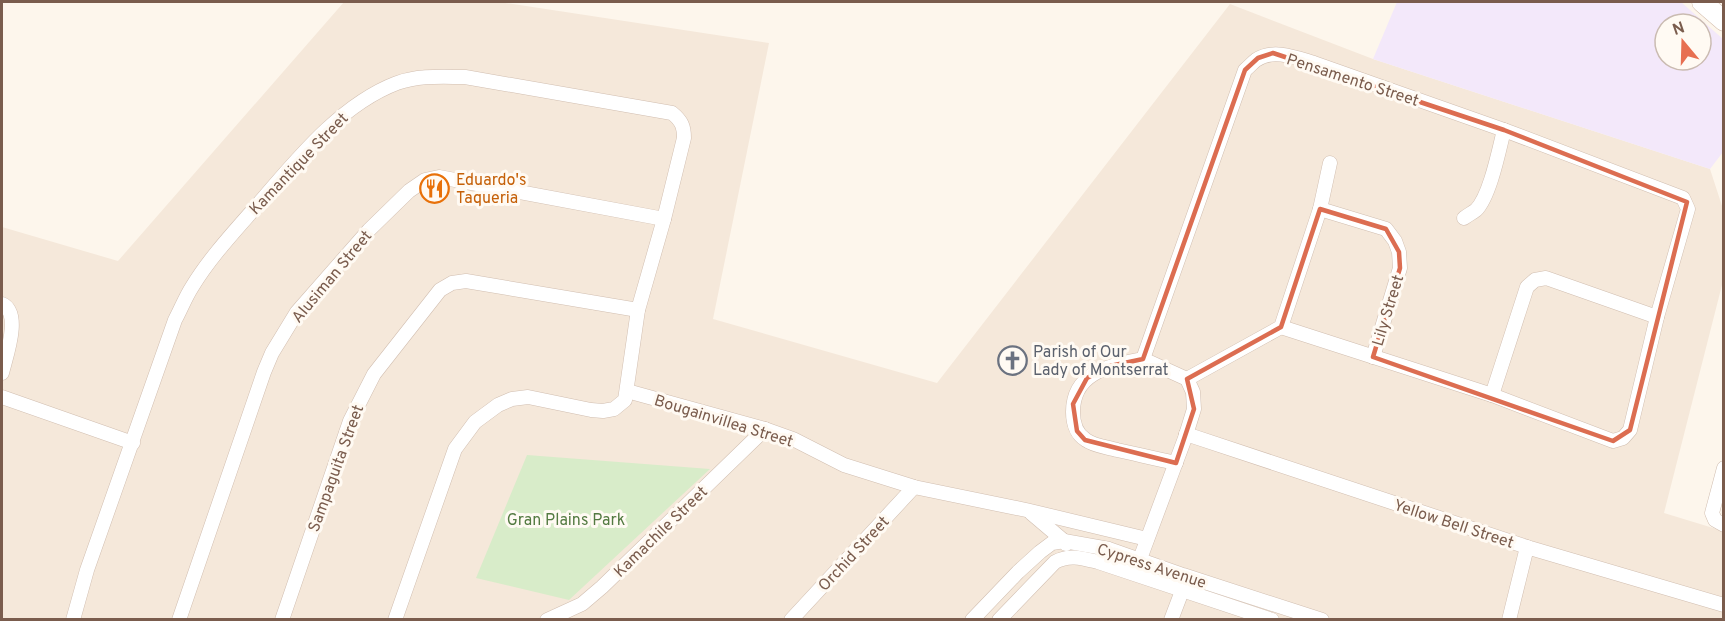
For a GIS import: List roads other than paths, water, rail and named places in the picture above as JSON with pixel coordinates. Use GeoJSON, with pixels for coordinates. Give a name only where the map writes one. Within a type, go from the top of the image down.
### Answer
{"type":"FeatureCollection","features":[{"type":"Feature","properties":{"kind":"street"},"geometry":{"type":"LineString","coordinates":[[1702,2],[1724,21]]}},
{"type":"Feature","properties":{"kind":"street","name":"Pensamento Street"},"geometry":{"type":"LineString","coordinates":[[1143,359],[1245,70],[1258,58],[1273,53],[1293,57],[1504,130],[1683,198],[1688,209],[1657,317]]}},
{"type":"Feature","properties":{"kind":"street","name":"Kamantique Street"},"geometry":{"type":"LineString","coordinates":[[73,620],[87,570],[175,320],[191,288],[220,248],[295,162],[344,114],[362,101],[396,84],[419,77],[465,77],[672,113],[679,118],[684,127],[684,138],[638,310],[627,391]]}},
{"type":"Feature","properties":{"kind":"street"},"geometry":{"type":"LineString","coordinates":[[1464,218],[1476,210],[1482,201],[1493,173],[1504,130]]}},
{"type":"Feature","properties":{"kind":"street"},"geometry":{"type":"LineString","coordinates":[[1187,379],[1281,327],[1320,209],[1330,162]]}},
{"type":"Feature","properties":{"kind":"street","name":"Alusiman Street"},"geometry":{"type":"LineString","coordinates":[[179,620],[264,372],[273,353],[297,312],[369,230],[409,191],[425,180],[439,177],[664,219]]}},
{"type":"Feature","properties":{"kind":"street","name":"Lily Street"},"geometry":{"type":"LineString","coordinates":[[1320,209],[1386,229],[1395,241],[1399,252],[1400,268],[1373,357]]}},
{"type":"Feature","properties":{"kind":"street"},"geometry":{"type":"LineString","coordinates":[[1281,327],[1492,395],[1613,441],[1623,438],[1630,430],[1657,317],[1546,279],[1535,280],[1527,286],[1492,395]]}},
{"type":"Feature","properties":{"kind":"street","name":"Sampaguita Street"},"geometry":{"type":"LineString","coordinates":[[282,620],[357,405],[374,374],[440,290],[452,283],[466,281],[638,310]]}},
{"type":"Feature","properties":{"kind":"street"},"geometry":{"type":"LineString","coordinates":[[2,304],[10,310],[12,320],[2,373]]}},
{"type":"Feature","properties":{"kind":"street"},"geometry":{"type":"LineString","coordinates":[[1135,574],[1138,560],[1176,463],[1194,410],[1193,392],[1187,379],[1143,359],[1110,366],[1079,385],[1074,395],[1073,418],[1077,431],[1085,440],[1099,446],[1176,463]]}},
{"type":"Feature","properties":{"kind":"street"},"geometry":{"type":"LineString","coordinates":[[395,620],[455,449],[475,422],[498,405],[512,399],[528,397],[603,411],[620,405],[625,400],[627,391]]}},
{"type":"Feature","properties":{"kind":"street","name":"Bougainvillea Street"},"geometry":{"type":"LineString","coordinates":[[627,391],[765,429],[793,439],[844,465],[914,487],[1026,510],[1147,539]]}},
{"type":"Feature","properties":{"kind":"street"},"geometry":{"type":"LineString","coordinates":[[2,397],[133,443]]}},
{"type":"Feature","properties":{"kind":"street","name":"Kamachile Street"},"geometry":{"type":"LineString","coordinates":[[547,620],[582,604],[602,587],[765,429]]}},
{"type":"Feature","properties":{"kind":"street","name":"Yellow Bell Street"},"geometry":{"type":"LineString","coordinates":[[1186,434],[1527,547],[1724,605]]}},
{"type":"Feature","properties":{"kind":"street"},"geometry":{"type":"LineString","coordinates":[[1724,468],[1712,513],[1714,520],[1724,525]]}},
{"type":"Feature","properties":{"kind":"street","name":"Orchid Street"},"geometry":{"type":"LineString","coordinates":[[791,620],[914,487]]}},
{"type":"Feature","properties":{"kind":"street","name":"Bougainvillea Street"},"geometry":{"type":"LineString","coordinates":[[1026,510],[1064,541]]}},
{"type":"Feature","properties":{"kind":"street"},"geometry":{"type":"LineString","coordinates":[[972,620],[1018,572],[1052,543],[1064,541],[1072,556]]}},
{"type":"Feature","properties":{"kind":"street","name":"Cypress Avenue"},"geometry":{"type":"LineString","coordinates":[[1064,541],[1109,549],[1322,620]]}},
{"type":"Feature","properties":{"kind":"street"},"geometry":{"type":"LineString","coordinates":[[1509,620],[1527,547]]}},
{"type":"Feature","properties":{"kind":"street","name":"Cypress Avenue"},"geometry":{"type":"LineString","coordinates":[[999,620],[1055,562],[1072,556],[1098,562],[1272,620]]}},
{"type":"Feature","properties":{"kind":"street"},"geometry":{"type":"LineString","coordinates":[[1171,620],[1182,591],[1183,575]]}},
{"type":"Feature","properties":{"kind":"place","name":"Eduardo's Taqueria"},"geometry":{"type":"Point","coordinates":[435,188]}},
{"type":"Feature","properties":{"kind":"place","name":"Parish of Our Lady of Montserrat"},"geometry":{"type":"Point","coordinates":[1012,360]}},
{"type":"Feature","properties":{"kind":"park label","name":"Gran Plains Park"},"geometry":{"type":"Point","coordinates":[566,519]}}]}
